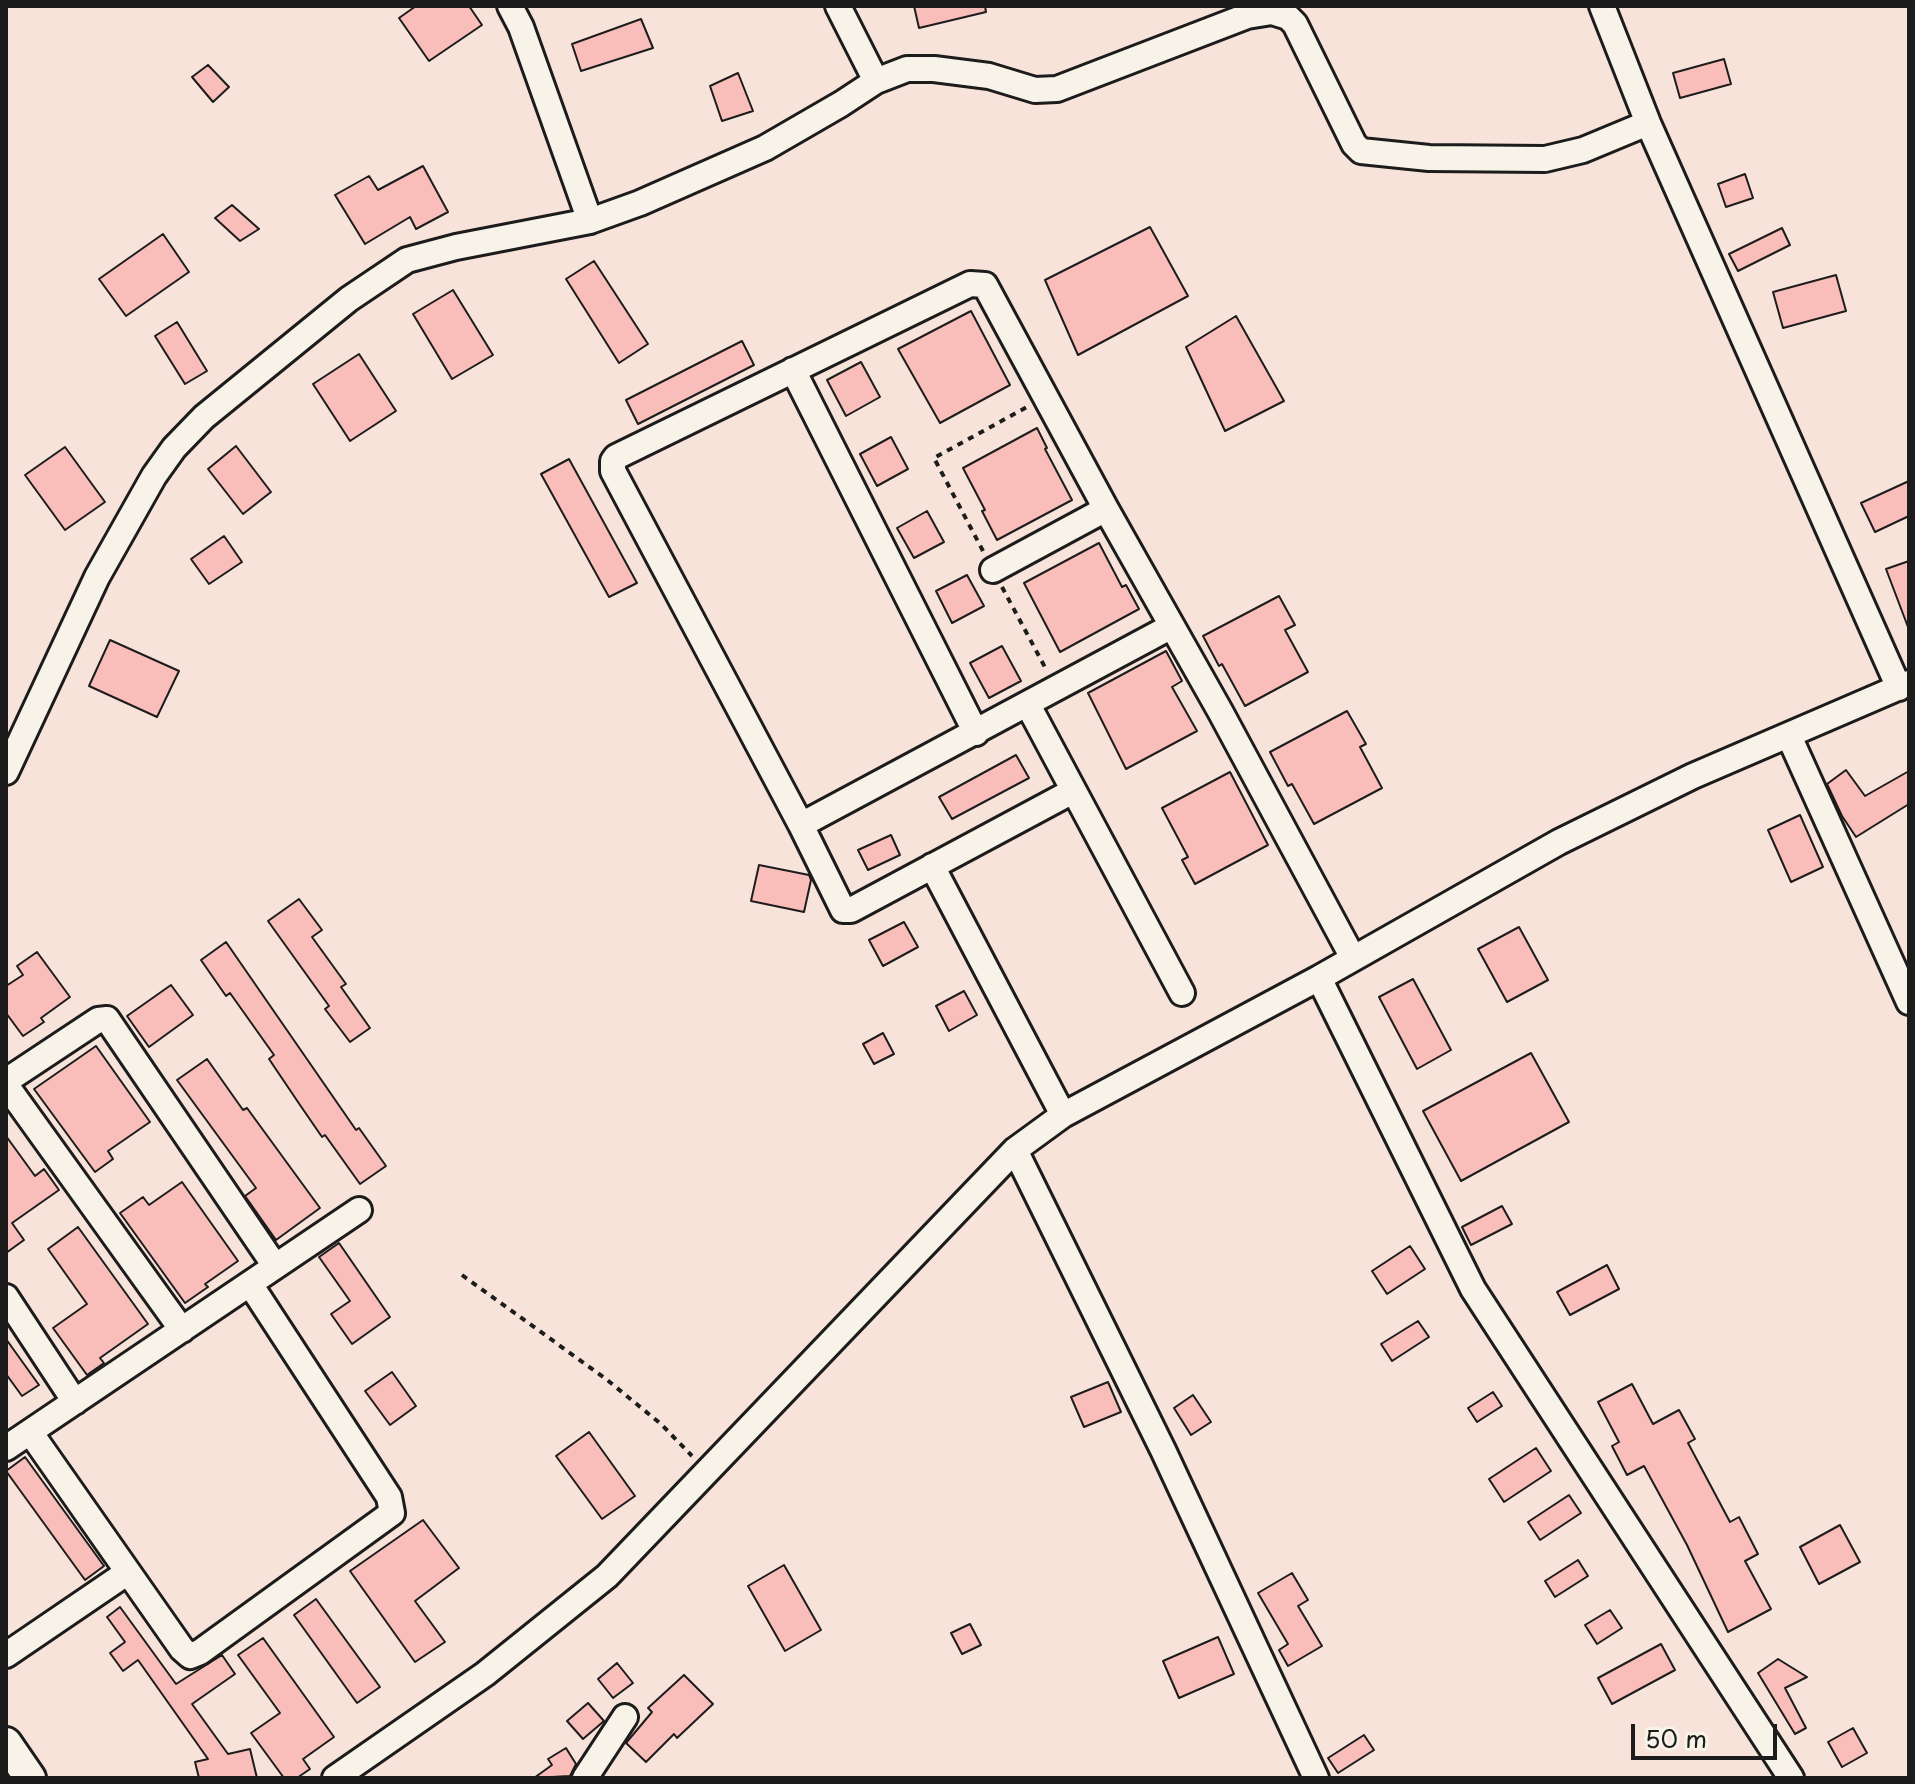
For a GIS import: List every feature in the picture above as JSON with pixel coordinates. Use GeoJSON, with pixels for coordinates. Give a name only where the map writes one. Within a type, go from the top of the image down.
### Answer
{"type":"FeatureCollection","features":[{"type":"Feature","properties":{"kind":"street"},"geometry":{"type":"LineString","coordinates":[[510,6],[521,27],[590,221]]}},
{"type":"Feature","properties":{"kind":"street"},"geometry":{"type":"LineString","coordinates":[[838,6],[876,81]]}},
{"type":"Feature","properties":{"kind":"street"},"geometry":{"type":"LineString","coordinates":[[335,1778],[485,1674],[607,1576],[1015,1150],[1063,1115],[1319,978],[1559,842],[1693,776],[1904,685],[1648,123],[1602,6]]}},
{"type":"Feature","properties":{"kind":"street"},"geometry":{"type":"LineString","coordinates":[[6,772],[97,577],[154,476],[183,437],[349,299],[407,260],[456,247],[590,221],[640,203],[743,159],[876,81],[907,69],[989,76],[1035,90],[1057,89],[1247,16],[1272,12],[1288,17],[1295,24],[1354,144],[1361,151],[1429,158],[1545,159],[1583,150],[1648,123]]}},
{"type":"Feature","properties":{"kind":"street"},"geometry":{"type":"LineString","coordinates":[[1073,791],[851,910],[843,910],[612,465],[620,453],[970,284],[979,283],[988,288],[1353,958]]}},
{"type":"Feature","properties":{"kind":"street"},"geometry":{"type":"LineString","coordinates":[[793,370],[976,733]]}},
{"type":"Feature","properties":{"kind":"street"},"geometry":{"type":"LineString","coordinates":[[993,570],[1106,509]]}},
{"type":"Feature","properties":{"kind":"street"},"geometry":{"type":"LineString","coordinates":[[801,825],[1172,626]]}},
{"type":"Feature","properties":{"kind":"street"},"geometry":{"type":"LineString","coordinates":[[1028,705],[1182,993]]}},
{"type":"Feature","properties":{"kind":"street"},"geometry":{"type":"LineString","coordinates":[[1789,736],[1909,1002]]}},
{"type":"Feature","properties":{"kind":"street"},"geometry":{"type":"LineString","coordinates":[[932,866],[1063,1115]]}},
{"type":"Feature","properties":{"kind":"street"},"geometry":{"type":"LineString","coordinates":[[1319,978],[1473,1289],[1791,1778]]}},
{"type":"Feature","properties":{"kind":"street"},"geometry":{"type":"LineString","coordinates":[[182,1330],[6,1083],[98,1020],[107,1019],[275,1266]]}},
{"type":"Feature","properties":{"kind":"street"},"geometry":{"type":"LineString","coordinates":[[1015,1150],[1163,1450],[1316,1778]]}},
{"type":"Feature","properties":{"kind":"street"},"geometry":{"type":"LineString","coordinates":[[6,1448],[359,1210]]}},
{"type":"Feature","properties":{"kind":"street"},"geometry":{"type":"LineString","coordinates":[[30,1432],[182,1649],[190,1656],[200,1652],[392,1513],[389,1497],[250,1284]]}},
{"type":"Feature","properties":{"kind":"street"},"geometry":{"type":"LineString","coordinates":[[6,1297],[75,1402]]}},
{"type":"Feature","properties":{"kind":"street"},"geometry":{"type":"LineString","coordinates":[[6,1655],[128,1572]]}},
{"type":"Feature","properties":{"kind":"street"},"geometry":{"type":"LineString","coordinates":[[585,1778],[625,1717]]}},
{"type":"Feature","properties":{"kind":"street"},"geometry":{"type":"LineString","coordinates":[[6,1743],[30,1778]]}},
{"type":"Feature","properties":{"kind":"path"},"geometry":{"type":"LineString","coordinates":[[1046,396],[934,458],[1056,688]]}},
{"type":"Feature","properties":{"kind":"path"},"geometry":{"type":"LineString","coordinates":[[462,1275],[606,1379],[661,1424],[708,1472]]}},
{"type":"Feature","properties":{"kind":"building"},"geometry":{"type":"Polygon","coordinates":[[[416,6],[469,6],[482,25],[429,61],[399,18],[416,6]]]}},
{"type":"Feature","properties":{"kind":"building"},"geometry":{"type":"Polygon","coordinates":[[[914,6],[985,6],[986,12],[919,28],[914,6]]]}},
{"type":"Feature","properties":{"kind":"building"},"geometry":{"type":"Polygon","coordinates":[[[641,19],[653,48],[581,71],[572,44],[641,19]]]}},
{"type":"Feature","properties":{"kind":"building"},"geometry":{"type":"Polygon","coordinates":[[[1724,59],[1731,84],[1680,98],[1673,73],[1724,59]]]}},
{"type":"Feature","properties":{"kind":"building"},"geometry":{"type":"Polygon","coordinates":[[[208,65],[229,87],[213,102],[192,77],[208,65]]]}},
{"type":"Feature","properties":{"kind":"building"},"geometry":{"type":"Polygon","coordinates":[[[738,73],[753,111],[722,121],[710,86],[738,73]]]}},
{"type":"Feature","properties":{"kind":"building"},"geometry":{"type":"Polygon","coordinates":[[[423,166],[448,212],[416,229],[410,217],[365,244],[335,195],[369,176],[378,190],[423,166]]]}},
{"type":"Feature","properties":{"kind":"building"},"geometry":{"type":"Polygon","coordinates":[[[1745,174],[1753,198],[1726,207],[1718,184],[1745,174]]]}},
{"type":"Feature","properties":{"kind":"building"},"geometry":{"type":"Polygon","coordinates":[[[232,205],[259,229],[240,241],[215,218],[232,205]]]}},
{"type":"Feature","properties":{"kind":"building"},"geometry":{"type":"Polygon","coordinates":[[[1150,227],[1188,296],[1078,355],[1045,280],[1150,227]]]}},
{"type":"Feature","properties":{"kind":"building"},"geometry":{"type":"Polygon","coordinates":[[[1782,228],[1790,245],[1738,271],[1729,254],[1782,228]]]}},
{"type":"Feature","properties":{"kind":"building"},"geometry":{"type":"Polygon","coordinates":[[[163,234],[189,272],[126,316],[99,279],[163,234]]]}},
{"type":"Feature","properties":{"kind":"building"},"geometry":{"type":"Polygon","coordinates":[[[594,261],[648,344],[619,363],[566,279],[594,261]]]}},
{"type":"Feature","properties":{"kind":"building"},"geometry":{"type":"Polygon","coordinates":[[[1836,275],[1846,311],[1783,328],[1773,292],[1836,275]]]}},
{"type":"Feature","properties":{"kind":"building"},"geometry":{"type":"Polygon","coordinates":[[[453,290],[493,355],[452,379],[413,314],[453,290]]]}},
{"type":"Feature","properties":{"kind":"building"},"geometry":{"type":"Polygon","coordinates":[[[971,311],[1010,385],[940,423],[898,349],[971,311]]]}},
{"type":"Feature","properties":{"kind":"building"},"geometry":{"type":"Polygon","coordinates":[[[1236,316],[1284,401],[1225,431],[1186,347],[1236,316]]]}},
{"type":"Feature","properties":{"kind":"building"},"geometry":{"type":"Polygon","coordinates":[[[177,322],[207,371],[185,384],[155,336],[177,322]]]}},
{"type":"Feature","properties":{"kind":"building"},"geometry":{"type":"Polygon","coordinates":[[[742,341],[754,365],[638,424],[626,400],[742,341]]]}},
{"type":"Feature","properties":{"kind":"building"},"geometry":{"type":"Polygon","coordinates":[[[359,354],[396,411],[350,441],[313,384],[359,354]]]}},
{"type":"Feature","properties":{"kind":"building"},"geometry":{"type":"Polygon","coordinates":[[[861,362],[880,397],[846,416],[827,380],[861,362]]]}},
{"type":"Feature","properties":{"kind":"building"},"geometry":{"type":"Polygon","coordinates":[[[1037,428],[1072,500],[997,540],[963,468],[1037,428]]]}},
{"type":"Feature","properties":{"kind":"building"},"geometry":{"type":"Polygon","coordinates":[[[891,437],[908,469],[877,486],[860,454],[891,437]]]}},
{"type":"Feature","properties":{"kind":"building"},"geometry":{"type":"Polygon","coordinates":[[[236,446],[271,492],[243,514],[208,469],[236,446]]]}},
{"type":"Feature","properties":{"kind":"building"},"geometry":{"type":"Polygon","coordinates":[[[65,447],[105,502],[65,530],[25,475],[65,447]]]}},
{"type":"Feature","properties":{"kind":"building"},"geometry":{"type":"Polygon","coordinates":[[[569,459],[637,583],[609,597],[541,474],[569,459]]]}},
{"type":"Feature","properties":{"kind":"building"},"geometry":{"type":"Polygon","coordinates":[[[1909,481],[1909,516],[1875,532],[1861,503],[1909,481]]]}},
{"type":"Feature","properties":{"kind":"building"},"geometry":{"type":"Polygon","coordinates":[[[927,511],[944,542],[914,558],[897,528],[927,511]]]}},
{"type":"Feature","properties":{"kind":"building"},"geometry":{"type":"Polygon","coordinates":[[[224,536],[242,562],[209,584],[191,559],[224,536]]]}},
{"type":"Feature","properties":{"kind":"building"},"geometry":{"type":"Polygon","coordinates":[[[1099,543],[1122,587],[1126,585],[1139,609],[1060,652],[1024,583],[1099,543]]]}},
{"type":"Feature","properties":{"kind":"building"},"geometry":{"type":"Polygon","coordinates":[[[1909,561],[1909,627],[1908,627],[1886,569],[1909,561]]]}},
{"type":"Feature","properties":{"kind":"building"},"geometry":{"type":"Polygon","coordinates":[[[967,575],[984,606],[952,623],[936,591],[967,575]]]}},
{"type":"Feature","properties":{"kind":"building"},"geometry":{"type":"Polygon","coordinates":[[[1279,596],[1295,625],[1285,630],[1308,672],[1245,706],[1203,636],[1279,596]]]}},
{"type":"Feature","properties":{"kind":"building"},"geometry":{"type":"Polygon","coordinates":[[[110,640],[179,671],[157,717],[89,686],[110,640]]]}},
{"type":"Feature","properties":{"kind":"building"},"geometry":{"type":"Polygon","coordinates":[[[1002,646],[1021,681],[989,698],[970,663],[1002,646]]]}},
{"type":"Feature","properties":{"kind":"building"},"geometry":{"type":"Polygon","coordinates":[[[1166,651],[1182,681],[1172,687],[1197,731],[1126,769],[1088,693],[1166,651]]]}},
{"type":"Feature","properties":{"kind":"building"},"geometry":{"type":"Polygon","coordinates":[[[1347,711],[1366,744],[1360,747],[1382,788],[1314,824],[1270,752],[1347,711]]]}},
{"type":"Feature","properties":{"kind":"building"},"geometry":{"type":"Polygon","coordinates":[[[1016,755],[1029,778],[952,819],[939,797],[1016,755]]]}},
{"type":"Feature","properties":{"kind":"building"},"geometry":{"type":"Polygon","coordinates":[[[1846,770],[1865,796],[1909,771],[1909,804],[1856,837],[1827,784],[1846,770]]]}},
{"type":"Feature","properties":{"kind":"building"},"geometry":{"type":"Polygon","coordinates":[[[1230,772],[1268,845],[1195,884],[1182,860],[1188,857],[1162,808],[1230,772]]]}},
{"type":"Feature","properties":{"kind":"building"},"geometry":{"type":"Polygon","coordinates":[[[1800,815],[1823,867],[1791,882],[1768,830],[1800,815]]]}},
{"type":"Feature","properties":{"kind":"building"},"geometry":{"type":"Polygon","coordinates":[[[891,835],[900,855],[868,870],[858,850],[891,835]]]}},
{"type":"Feature","properties":{"kind":"building"},"geometry":{"type":"Polygon","coordinates":[[[759,865],[809,875],[811,880],[804,912],[751,901],[759,865]]]}},
{"type":"Feature","properties":{"kind":"building"},"geometry":{"type":"Polygon","coordinates":[[[299,899],[322,930],[312,937],[346,984],[341,987],[370,1028],[350,1042],[325,1009],[329,1006],[268,921],[299,899]]]}},
{"type":"Feature","properties":{"kind":"building"},"geometry":{"type":"Polygon","coordinates":[[[904,922],[918,947],[883,966],[869,940],[904,922]]]}},
{"type":"Feature","properties":{"kind":"building"},"geometry":{"type":"Polygon","coordinates":[[[1519,927],[1548,980],[1507,1002],[1478,949],[1519,927]]]}},
{"type":"Feature","properties":{"kind":"building"},"geometry":{"type":"Polygon","coordinates":[[[226,942],[356,1130],[359,1128],[386,1166],[360,1184],[300,1105],[269,1059],[274,1055],[230,993],[226,996],[201,960],[226,942]]]}},
{"type":"Feature","properties":{"kind":"building"},"geometry":{"type":"Polygon","coordinates":[[[37,952],[70,997],[41,1018],[44,1022],[23,1036],[6,1013],[6,986],[23,975],[17,966],[37,952]]]}},
{"type":"Feature","properties":{"kind":"building"},"geometry":{"type":"Polygon","coordinates":[[[1413,979],[1451,1050],[1417,1069],[1379,997],[1413,979]]]}},
{"type":"Feature","properties":{"kind":"building"},"geometry":{"type":"Polygon","coordinates":[[[171,985],[193,1015],[149,1047],[127,1016],[171,985]]]}},
{"type":"Feature","properties":{"kind":"building"},"geometry":{"type":"Polygon","coordinates":[[[964,991],[977,1015],[949,1031],[936,1006],[964,991]]]}},
{"type":"Feature","properties":{"kind":"building"},"geometry":{"type":"Polygon","coordinates":[[[883,1033],[894,1054],[874,1064],[863,1044],[883,1033]]]}},
{"type":"Feature","properties":{"kind":"building"},"geometry":{"type":"Polygon","coordinates":[[[96,1046],[150,1122],[108,1151],[113,1159],[95,1172],[34,1089],[96,1046]]]}},
{"type":"Feature","properties":{"kind":"building"},"geometry":{"type":"Polygon","coordinates":[[[1531,1053],[1569,1122],[1461,1181],[1423,1111],[1531,1053]]]}},
{"type":"Feature","properties":{"kind":"building"},"geometry":{"type":"Polygon","coordinates":[[[207,1059],[320,1208],[276,1240],[245,1196],[256,1188],[177,1080],[207,1059]]]}},
{"type":"Feature","properties":{"kind":"building"},"geometry":{"type":"Polygon","coordinates":[[[6,1136],[35,1176],[44,1169],[59,1190],[12,1223],[24,1240],[6,1253],[6,1136]]]}},
{"type":"Feature","properties":{"kind":"building"},"geometry":{"type":"Polygon","coordinates":[[[182,1182],[238,1261],[205,1284],[208,1287],[185,1303],[120,1213],[143,1197],[149,1205],[182,1182]]]}},
{"type":"Feature","properties":{"kind":"building"},"geometry":{"type":"Polygon","coordinates":[[[1502,1206],[1512,1224],[1471,1245],[1462,1227],[1502,1206]]]}},
{"type":"Feature","properties":{"kind":"building"},"geometry":{"type":"Polygon","coordinates":[[[78,1227],[148,1324],[100,1358],[104,1363],[87,1375],[53,1328],[87,1304],[48,1249],[78,1227]]]}},
{"type":"Feature","properties":{"kind":"building"},"geometry":{"type":"Polygon","coordinates":[[[339,1243],[390,1317],[352,1344],[331,1314],[350,1301],[319,1257],[339,1243]]]}},
{"type":"Feature","properties":{"kind":"building"},"geometry":{"type":"Polygon","coordinates":[[[1410,1246],[1425,1269],[1387,1294],[1372,1271],[1410,1246]]]}},
{"type":"Feature","properties":{"kind":"building"},"geometry":{"type":"Polygon","coordinates":[[[1607,1265],[1619,1289],[1570,1315],[1557,1292],[1607,1265]]]}},
{"type":"Feature","properties":{"kind":"building"},"geometry":{"type":"Polygon","coordinates":[[[1418,1321],[1429,1337],[1392,1361],[1381,1344],[1418,1321]]]}},
{"type":"Feature","properties":{"kind":"building"},"geometry":{"type":"Polygon","coordinates":[[[6,1339],[39,1385],[22,1396],[6,1374],[6,1339]]]}},
{"type":"Feature","properties":{"kind":"building"},"geometry":{"type":"Polygon","coordinates":[[[392,1372],[416,1406],[390,1425],[365,1391],[392,1372]]]}},
{"type":"Feature","properties":{"kind":"building"},"geometry":{"type":"Polygon","coordinates":[[[1108,1382],[1121,1412],[1084,1427],[1071,1397],[1108,1382]]]}},
{"type":"Feature","properties":{"kind":"building"},"geometry":{"type":"Polygon","coordinates":[[[1632,1384],[1653,1424],[1679,1410],[1695,1439],[1688,1443],[1730,1522],[1739,1517],[1758,1554],[1745,1561],[1771,1609],[1728,1632],[1687,1545],[1644,1466],[1627,1475],[1612,1446],[1619,1442],[1598,1402],[1632,1384]]]}},
{"type":"Feature","properties":{"kind":"building"},"geometry":{"type":"Polygon","coordinates":[[[1493,1392],[1502,1406],[1477,1422],[1468,1408],[1493,1392]]]}},
{"type":"Feature","properties":{"kind":"building"},"geometry":{"type":"Polygon","coordinates":[[[1193,1395],[1211,1422],[1191,1435],[1174,1408],[1193,1395]]]}},
{"type":"Feature","properties":{"kind":"building"},"geometry":{"type":"Polygon","coordinates":[[[589,1432],[635,1496],[602,1519],[556,1456],[589,1432]]]}},
{"type":"Feature","properties":{"kind":"building"},"geometry":{"type":"Polygon","coordinates":[[[1536,1448],[1551,1471],[1504,1502],[1489,1479],[1536,1448]]]}},
{"type":"Feature","properties":{"kind":"building"},"geometry":{"type":"Polygon","coordinates":[[[25,1457],[104,1566],[85,1580],[6,1471],[25,1457]]]}},
{"type":"Feature","properties":{"kind":"building"},"geometry":{"type":"Polygon","coordinates":[[[1569,1495],[1581,1513],[1540,1540],[1528,1522],[1569,1495]]]}},
{"type":"Feature","properties":{"kind":"building"},"geometry":{"type":"Polygon","coordinates":[[[423,1520],[459,1568],[415,1601],[445,1642],[415,1662],[350,1571],[423,1520]]]}},
{"type":"Feature","properties":{"kind":"building"},"geometry":{"type":"Polygon","coordinates":[[[1840,1525],[1860,1562],[1819,1584],[1800,1547],[1840,1525]]]}},
{"type":"Feature","properties":{"kind":"building"},"geometry":{"type":"Polygon","coordinates":[[[1578,1560],[1588,1576],[1555,1597],[1545,1581],[1578,1560]]]}},
{"type":"Feature","properties":{"kind":"building"},"geometry":{"type":"Polygon","coordinates":[[[784,1565],[821,1630],[785,1651],[748,1586],[784,1565]]]}},
{"type":"Feature","properties":{"kind":"building"},"geometry":{"type":"Polygon","coordinates":[[[1292,1573],[1308,1600],[1298,1606],[1322,1646],[1288,1666],[1279,1650],[1288,1644],[1258,1593],[1292,1573]]]}},
{"type":"Feature","properties":{"kind":"building"},"geometry":{"type":"Polygon","coordinates":[[[316,1599],[380,1687],[357,1703],[294,1615],[316,1599]]]}},
{"type":"Feature","properties":{"kind":"building"},"geometry":{"type":"Polygon","coordinates":[[[120,1607],[176,1684],[222,1655],[235,1674],[192,1704],[228,1754],[250,1749],[257,1778],[199,1778],[195,1762],[208,1759],[138,1660],[123,1671],[110,1653],[125,1642],[107,1617],[120,1607]]]}},
{"type":"Feature","properties":{"kind":"building"},"geometry":{"type":"Polygon","coordinates":[[[1610,1610],[1622,1628],[1597,1644],[1585,1625],[1610,1610]]]}},
{"type":"Feature","properties":{"kind":"building"},"geometry":{"type":"Polygon","coordinates":[[[970,1624],[981,1645],[962,1654],[951,1633],[970,1624]]]}},
{"type":"Feature","properties":{"kind":"building"},"geometry":{"type":"Polygon","coordinates":[[[1218,1637],[1234,1674],[1179,1698],[1163,1661],[1218,1637]]]}},
{"type":"Feature","properties":{"kind":"building"},"geometry":{"type":"Polygon","coordinates":[[[263,1638],[334,1737],[303,1759],[310,1769],[297,1778],[284,1778],[251,1733],[280,1713],[238,1655],[263,1638]]]}},
{"type":"Feature","properties":{"kind":"building"},"geometry":{"type":"Polygon","coordinates":[[[1661,1644],[1675,1670],[1612,1704],[1598,1678],[1661,1644]]]}},
{"type":"Feature","properties":{"kind":"building"},"geometry":{"type":"Polygon","coordinates":[[[1778,1659],[1807,1677],[1785,1688],[1806,1728],[1795,1734],[1758,1673],[1778,1659]]]}},
{"type":"Feature","properties":{"kind":"building"},"geometry":{"type":"Polygon","coordinates":[[[617,1663],[633,1683],[613,1698],[598,1679],[617,1663]]]}},
{"type":"Feature","properties":{"kind":"building"},"geometry":{"type":"Polygon","coordinates":[[[684,1675],[713,1704],[677,1738],[674,1734],[646,1762],[626,1743],[652,1712],[648,1708],[684,1675]]]}},
{"type":"Feature","properties":{"kind":"building"},"geometry":{"type":"Polygon","coordinates":[[[588,1703],[604,1721],[583,1739],[567,1721],[588,1703]]]}},
{"type":"Feature","properties":{"kind":"building"},"geometry":{"type":"Polygon","coordinates":[[[1853,1728],[1867,1753],[1842,1767],[1828,1742],[1853,1728]]]}},
{"type":"Feature","properties":{"kind":"building"},"geometry":{"type":"Polygon","coordinates":[[[1364,1735],[1374,1750],[1338,1773],[1328,1758],[1364,1735]]]}},
{"type":"Feature","properties":{"kind":"building"},"geometry":{"type":"Polygon","coordinates":[[[566,1748],[576,1764],[570,1776],[534,1778],[552,1765],[548,1759],[566,1748]]]}}]}
